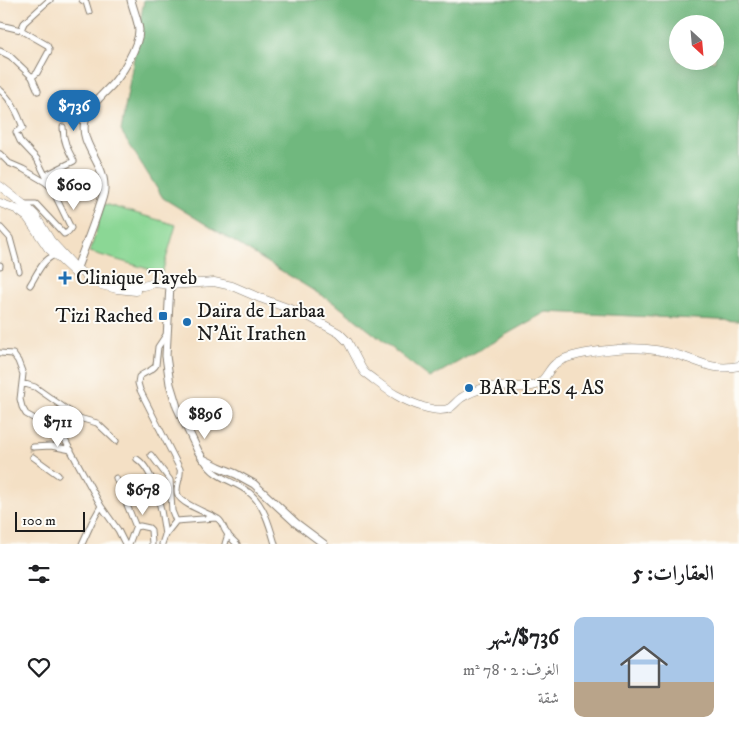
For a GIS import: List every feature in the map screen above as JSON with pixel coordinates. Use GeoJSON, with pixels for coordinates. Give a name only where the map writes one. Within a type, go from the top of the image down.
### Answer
{"type":"FeatureCollection","features":[{"type":"Feature","properties":{"kind":"main road"},"geometry":{"type":"LineString","coordinates":[[76,270],[90,234],[104,185],[97,160],[86,140],[85,122],[95,102],[124,69],[137,39],[139,30],[131,0]]}},
{"type":"Feature","properties":{"kind":"main road"},"geometry":{"type":"LineString","coordinates":[[0,186],[35,215],[50,241],[76,270]]}},
{"type":"Feature","properties":{"kind":"main road"},"geometry":{"type":"LineString","coordinates":[[0,203],[16,209],[27,217],[55,255],[88,277],[99,281],[133,286],[155,283],[167,285],[201,282],[224,283],[304,314],[344,337],[365,373],[395,395],[437,410],[447,409],[467,394],[484,388],[500,386],[532,387],[545,379],[560,360],[609,350],[626,348],[650,349],[681,356],[713,367],[728,368],[739,366]]}},
{"type":"Feature","properties":{"kind":"main road"},"geometry":{"type":"LineString","coordinates":[[167,285],[166,356],[170,384],[177,407],[198,452],[203,459],[254,484],[296,523],[324,544]]}},
{"type":"Feature","properties":{"kind":"street"},"geometry":{"type":"LineString","coordinates":[[21,30],[24,23],[50,0]]}},
{"type":"Feature","properties":{"kind":"street"},"geometry":{"type":"LineString","coordinates":[[82,0],[86,2],[89,12]]}},
{"type":"Feature","properties":{"kind":"street"},"geometry":{"type":"LineString","coordinates":[[0,33],[1,26],[21,30],[47,45],[49,49],[37,73],[32,77]]}},
{"type":"Feature","properties":{"kind":"street"},"geometry":{"type":"LineString","coordinates":[[0,51],[10,56],[32,77],[38,91]]}},
{"type":"Feature","properties":{"kind":"street"},"geometry":{"type":"LineString","coordinates":[[0,90],[7,96],[18,113],[22,128],[16,132],[20,141],[37,159],[71,228],[64,234],[36,204],[24,204]]}},
{"type":"Feature","properties":{"kind":"street"},"geometry":{"type":"LineString","coordinates":[[46,175],[74,161],[63,136],[63,127]]}},
{"type":"Feature","properties":{"kind":"street"},"geometry":{"type":"LineString","coordinates":[[0,154],[9,163],[45,182],[51,188]]}},
{"type":"Feature","properties":{"kind":"street"},"geometry":{"type":"LineString","coordinates":[[0,226],[10,238],[19,271]]}},
{"type":"Feature","properties":{"kind":"street"},"geometry":{"type":"LineString","coordinates":[[30,285],[42,265],[49,257],[55,255]]}},
{"type":"Feature","properties":{"kind":"street"},"geometry":{"type":"LineString","coordinates":[[167,335],[158,347],[155,367],[139,377],[140,390],[180,469],[178,486],[180,499],[222,522],[228,534],[237,544]]}},
{"type":"Feature","properties":{"kind":"street"},"geometry":{"type":"LineString","coordinates":[[0,352],[13,354],[18,361],[22,374],[20,399],[26,414],[56,431],[65,440],[101,506],[127,544],[136,527]]}},
{"type":"Feature","properties":{"kind":"street"},"geometry":{"type":"LineString","coordinates":[[22,383],[35,387],[79,418],[97,423],[116,441]]}},
{"type":"Feature","properties":{"kind":"street"},"geometry":{"type":"LineString","coordinates":[[33,447],[51,446],[71,450]]}},
{"type":"Feature","properties":{"kind":"street"},"geometry":{"type":"LineString","coordinates":[[151,454],[170,480],[172,511],[176,521]]}},
{"type":"Feature","properties":{"kind":"street"},"geometry":{"type":"LineString","coordinates":[[34,456],[58,475]]}},
{"type":"Feature","properties":{"kind":"street"},"geometry":{"type":"LineString","coordinates":[[137,459],[147,469],[158,495],[165,535]]}},
{"type":"Feature","properties":{"kind":"street"},"geometry":{"type":"LineString","coordinates":[[203,459],[208,468],[251,494],[264,512],[275,544]]}},
{"type":"Feature","properties":{"kind":"street"},"geometry":{"type":"LineString","coordinates":[[116,478],[136,527]]}},
{"type":"Feature","properties":{"kind":"street"},"geometry":{"type":"LineString","coordinates":[[82,544],[101,506]]}},
{"type":"Feature","properties":{"kind":"street"},"geometry":{"type":"LineString","coordinates":[[162,544],[165,535],[176,521],[216,518]]}},
{"type":"Feature","properties":{"kind":"street"},"geometry":{"type":"LineString","coordinates":[[136,527],[140,526],[151,530],[152,544]]}},
{"type":"Feature","properties":{"kind":"street"},"geometry":{"type":"LineString","coordinates":[[225,544],[228,534]]}},
{"type":"Feature","properties":{"kind":"green space"},"geometry":{"type":"Polygon","coordinates":[[[144,0],[739,0],[739,321],[546,312],[430,378],[337,305],[163,198],[121,131],[144,0]]]}},
{"type":"Feature","properties":{"kind":"green space"},"geometry":{"type":"Polygon","coordinates":[[[104,204],[176,225],[162,273],[90,252],[104,204]]]}},
{"type":"Feature","properties":{"kind":"tunnel"},"geometry":{"type":"LineString","coordinates":[[33,447],[33,457]]}},
{"type":"Feature","properties":{"kind":"place","name":"Clinique Tayeb"},"geometry":{"type":"Point","coordinates":[65,278]}},
{"type":"Feature","properties":{"kind":"place","name":"Tizi Rached"},"geometry":{"type":"Point","coordinates":[163,316]}},
{"type":"Feature","properties":{"kind":"place","name":"Daïra de Larbaa N'Aït Irathen"},"geometry":{"type":"Point","coordinates":[187,322]}},
{"type":"Feature","properties":{"kind":"place","name":"BAR LES 4 AS"},"geometry":{"type":"Point","coordinates":[469,388]}}]}
